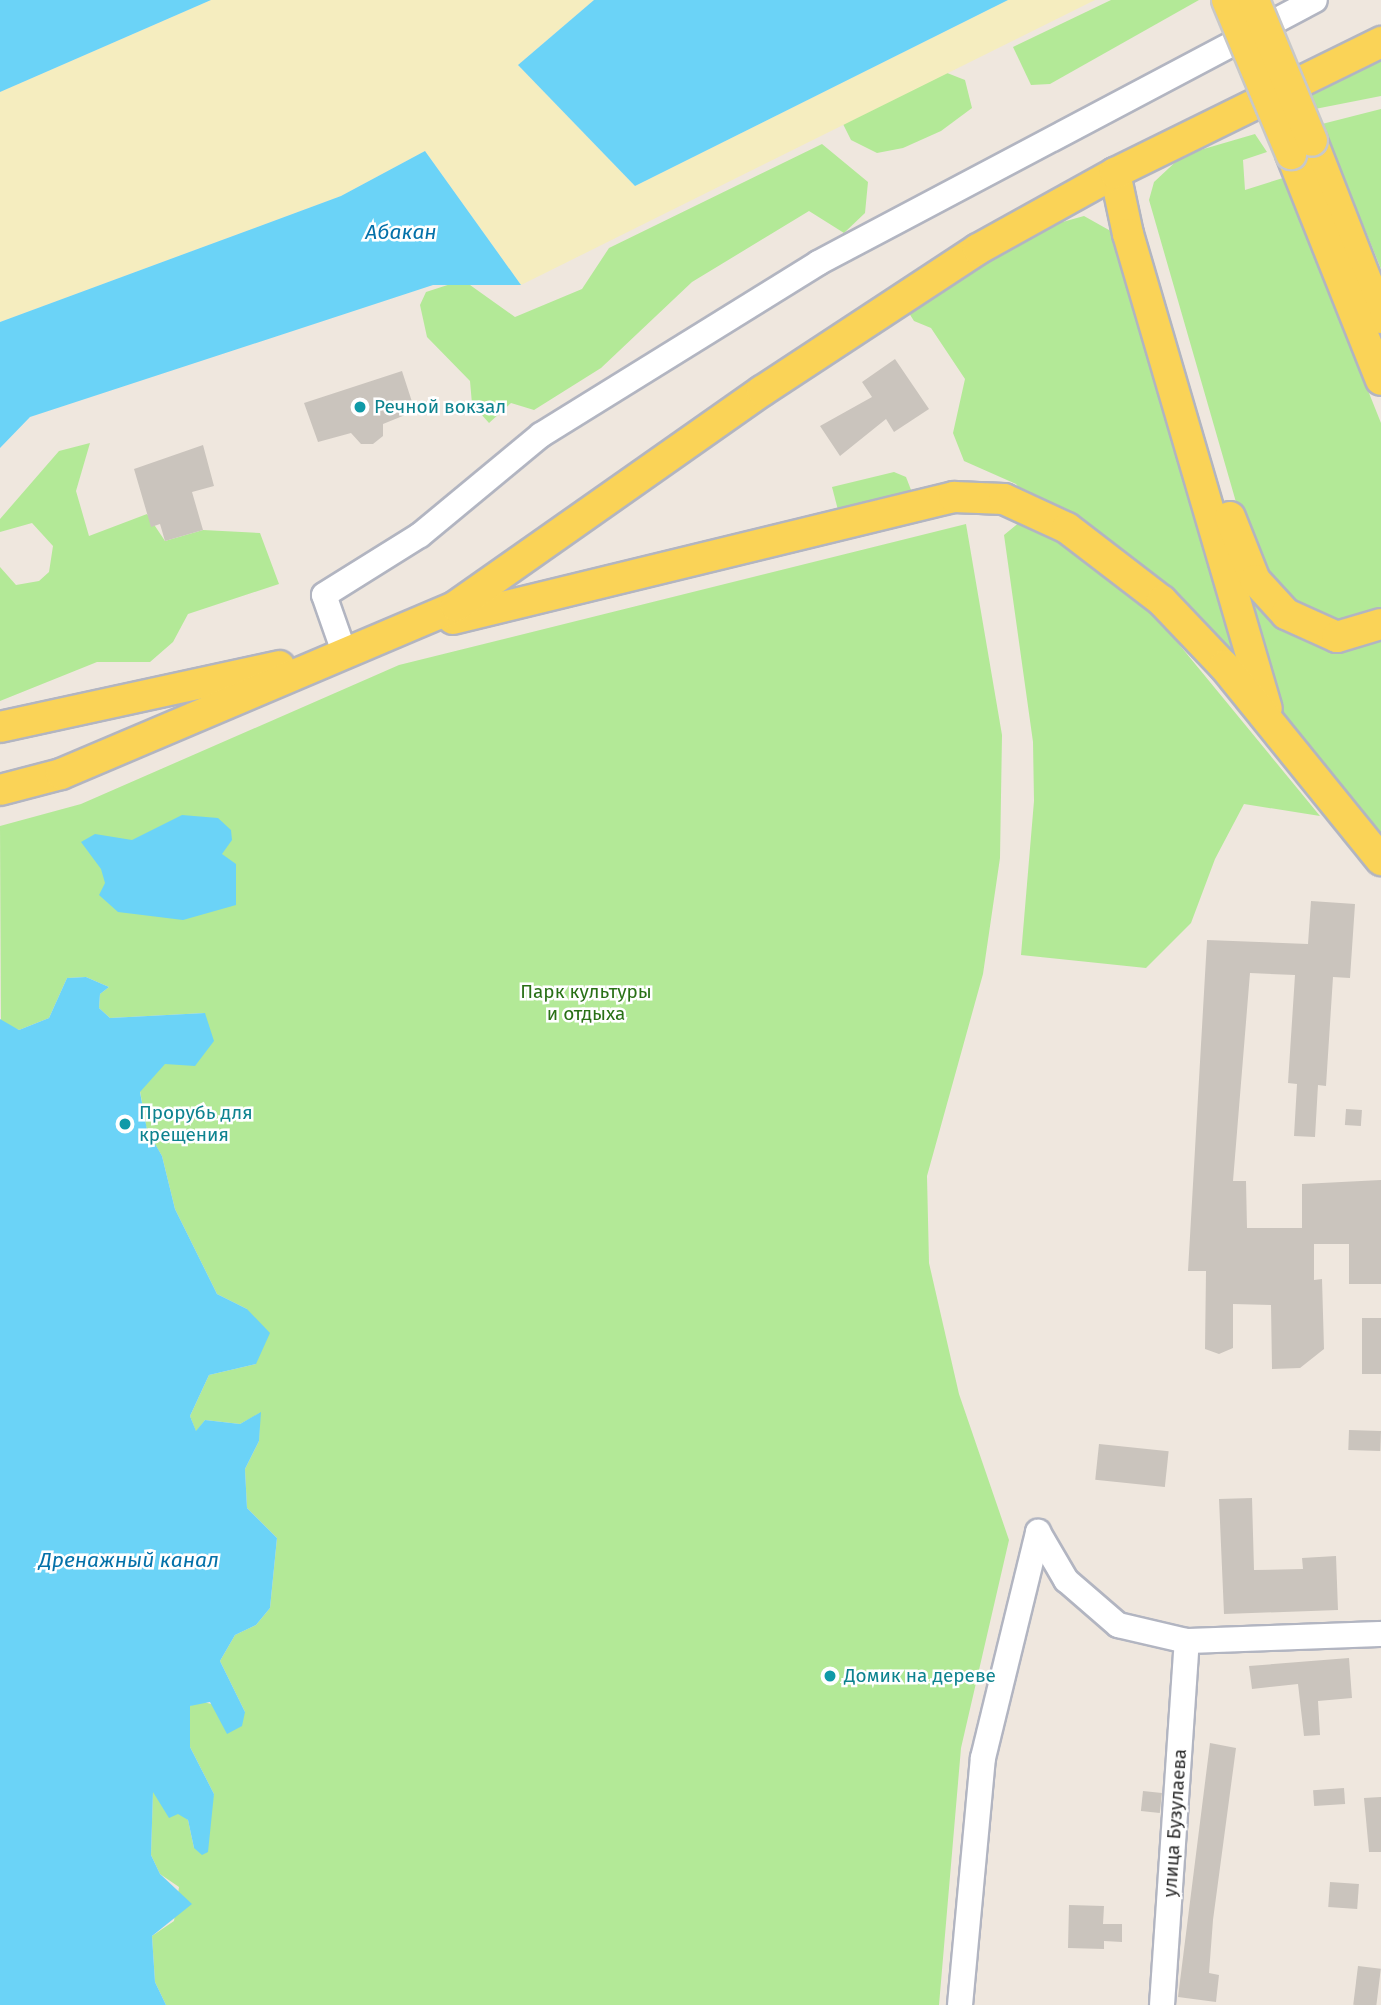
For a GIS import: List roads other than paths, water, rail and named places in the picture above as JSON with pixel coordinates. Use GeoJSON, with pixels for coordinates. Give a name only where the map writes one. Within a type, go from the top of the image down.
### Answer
{"type":"FeatureCollection","features":[{"type":"Feature","properties":{"kind":"main road"},"geometry":{"type":"LineString","coordinates":[[1227,0],[1302,148],[1381,318]]}},
{"type":"Feature","properties":{"kind":"main road"},"geometry":{"type":"LineString","coordinates":[[1254,0],[1381,380]]}},
{"type":"Feature","properties":{"kind":"main road"},"geometry":{"type":"LineString","coordinates":[[399,633],[514,570],[671,454],[937,274],[1115,173],[1380,43]]}},
{"type":"Feature","properties":{"kind":"main road"},"geometry":{"type":"LineString","coordinates":[[1115,173],[1142,228],[1226,506],[1255,580],[1286,614],[1324,634],[1350,636],[1381,624]]}},
{"type":"Feature","properties":{"kind":"main road"},"geometry":{"type":"LineString","coordinates":[[1115,173],[1128,234],[1260,688],[1289,746]]}},
{"type":"Feature","properties":{"kind":"main road"},"geometry":{"type":"LineString","coordinates":[[0,790],[61,774],[344,653],[399,633],[826,526],[954,497],[988,497],[1050,517],[1144,586],[1217,658],[1381,860]]}},
{"type":"Feature","properties":{"kind":"main road"},"geometry":{"type":"LineString","coordinates":[[0,727],[344,653]]}},
{"type":"Feature","properties":{"kind":"street"},"geometry":{"type":"LineString","coordinates":[[344,653],[324,595],[420,535],[541,435],[818,263],[1315,0]]}},
{"type":"Feature","properties":{"kind":"street"},"geometry":{"type":"LineString","coordinates":[[960,2005],[983,1758],[1038,1532],[1066,1580],[1118,1625],[1187,1642],[1381,1634]]}},
{"type":"Feature","properties":{"kind":"street","name":"улица Бузулаева"},"geometry":{"type":"LineString","coordinates":[[1163,2005],[1187,1642]]}},
{"type":"Feature","properties":{"kind":"water"},"geometry":{"type":"Polygon","coordinates":[[[0,0],[211,0],[0,92],[0,0]]]}},
{"type":"Feature","properties":{"kind":"water"},"geometry":{"type":"Polygon","coordinates":[[[594,0],[1008,0],[635,186],[518,65],[594,0]]]}},
{"type":"Feature","properties":{"kind":"water","name":"Абакан"},"geometry":{"type":"Polygon","coordinates":[[[425,151],[521,285],[433,285],[30,417],[0,448],[0,322],[341,196],[425,151]]]}},
{"type":"Feature","properties":{"kind":"water"},"geometry":{"type":"Polygon","coordinates":[[[182,815],[218,818],[231,830],[232,840],[222,854],[236,864],[236,905],[183,920],[118,912],[99,895],[105,883],[101,869],[81,842],[95,834],[132,840],[182,815]]]}},
{"type":"Feature","properties":{"kind":"water","name":"Дренажный канал"},"geometry":{"type":"Polygon","coordinates":[[[86,977],[109,987],[100,994],[99,1008],[110,1018],[205,1013],[214,1041],[195,1066],[165,1064],[140,1092],[147,1130],[162,1156],[175,1209],[217,1294],[247,1309],[270,1333],[256,1364],[209,1375],[190,1416],[196,1431],[205,1420],[240,1424],[261,1412],[259,1441],[245,1469],[247,1508],[277,1538],[270,1608],[256,1625],[235,1635],[220,1661],[245,1712],[242,1726],[227,1734],[210,1702],[190,1706],[190,1747],[214,1794],[208,1852],[202,1855],[194,1848],[188,1820],[178,1814],[169,1818],[153,1792],[151,1855],[160,1874],[192,1904],[152,1936],[155,1982],[166,2005],[0,2005],[0,1019],[19,1030],[49,1018],[67,978],[86,977]]]}},
{"type":"Feature","properties":{"kind":"place","name":"Речной вокзал"},"geometry":{"type":"Point","coordinates":[360,407]}},
{"type":"Feature","properties":{"kind":"place","name":"Прорубь для крещения"},"geometry":{"type":"Point","coordinates":[125,1124]}},
{"type":"Feature","properties":{"kind":"place","name":"Домик на дереве"},"geometry":{"type":"Point","coordinates":[830,1676]}},
{"type":"Feature","properties":{"kind":"park label","name":"Парк культуры и отдыха"},"geometry":{"type":"Point","coordinates":[586,1003]}}]}
